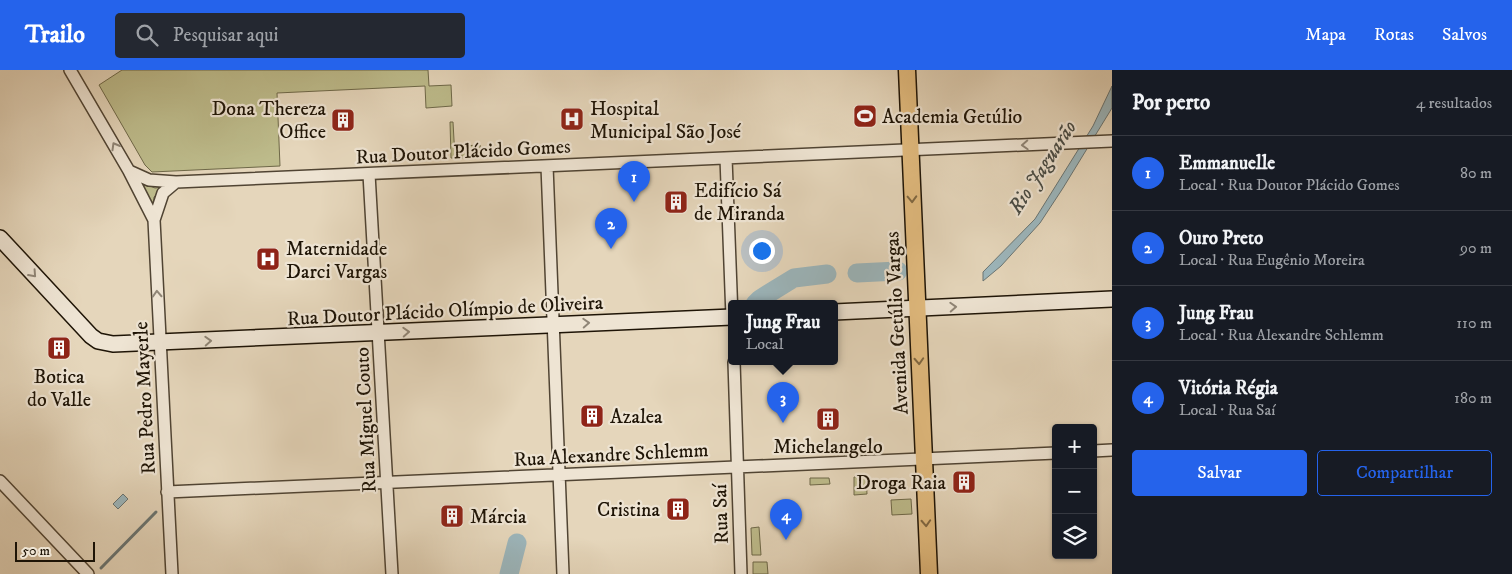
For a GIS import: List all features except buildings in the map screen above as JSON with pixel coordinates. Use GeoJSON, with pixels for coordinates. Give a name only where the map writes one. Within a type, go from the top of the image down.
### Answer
{"type":"FeatureCollection","features":[{"type":"Feature","properties":{"kind":"main road","name":"Avenida Getúlio Vargas"},"geometry":{"type":"LineString","coordinates":[[907,70],[929,574]]}},
{"type":"Feature","properties":{"kind":"main road","name":"Rua Doutor Plácido Olímpio de Oliveira"},"geometry":{"type":"LineString","coordinates":[[0,238],[85,330],[98,341],[122,344],[728,317]]}},
{"type":"Feature","properties":{"kind":"main road"},"geometry":{"type":"LineString","coordinates":[[838,312],[1112,300]]}},
{"type":"Feature","properties":{"kind":"street"},"geometry":{"type":"LineString","coordinates":[[70,70],[129,171],[154,220]]}},
{"type":"Feature","properties":{"kind":"street","name":"Rua Doutor Plácido Gomes"},"geometry":{"type":"LineString","coordinates":[[129,171],[149,180],[176,182],[1112,141]]}},
{"type":"Feature","properties":{"kind":"street"},"geometry":{"type":"LineString","coordinates":[[726,158],[731,300]]}},
{"type":"Feature","properties":{"kind":"street"},"geometry":{"type":"LineString","coordinates":[[547,166],[564,574]]}},
{"type":"Feature","properties":{"kind":"street","name":"Rua Miguel Couto"},"geometry":{"type":"LineString","coordinates":[[369,174],[392,574]]}},
{"type":"Feature","properties":{"kind":"street"},"geometry":{"type":"LineString","coordinates":[[154,220],[163,193],[176,182]]}},
{"type":"Feature","properties":{"kind":"street","name":"Rua Pedro Mayerle"},"geometry":{"type":"LineString","coordinates":[[154,220],[172,574]]}},
{"type":"Feature","properties":{"kind":"street","name":"Rua Saí"},"geometry":{"type":"LineString","coordinates":[[734,365],[742,574]]}},
{"type":"Feature","properties":{"kind":"street"},"geometry":{"type":"LineString","coordinates":[[1097,451],[1112,450]]}},
{"type":"Feature","properties":{"kind":"street","name":"Rua Alexandre Schlemm"},"geometry":{"type":"LineString","coordinates":[[168,492],[1052,453]]}},
{"type":"Feature","properties":{"kind":"street"},"geometry":{"type":"LineString","coordinates":[[0,481],[88,574]]}},
{"type":"Feature","properties":{"kind":"shaded area"},"geometry":{"type":"Polygon","coordinates":[[[122,70],[428,70],[429,86],[451,85],[452,106],[426,108],[425,86],[277,93],[280,166],[152,172],[145,165],[99,85],[122,70]]]}},
{"type":"Feature","properties":{"kind":"shaded area"},"geometry":{"type":"Polygon","coordinates":[[[450,122],[453,122],[455,158],[451,158],[450,122]]]}},
{"type":"Feature","properties":{"kind":"shaded area"},"geometry":{"type":"Polygon","coordinates":[[[480,145],[481,157],[462,158],[461,146],[480,145]]]}},
{"type":"Feature","properties":{"kind":"shaded area"},"geometry":{"type":"Polygon","coordinates":[[[444,150],[445,159],[412,160],[412,152],[444,150]]]}},
{"type":"Feature","properties":{"kind":"shaded area"},"geometry":{"type":"Polygon","coordinates":[[[140,182],[155,188],[165,187],[154,197],[153,211],[140,182]]]}},
{"type":"Feature","properties":{"kind":"shaded area"},"geometry":{"type":"Polygon","coordinates":[[[866,476],[867,494],[854,495],[854,477],[866,476]]]}},
{"type":"Feature","properties":{"kind":"shaded area"},"geometry":{"type":"Polygon","coordinates":[[[810,478],[829,478],[830,484],[810,485],[810,478]]]}},
{"type":"Feature","properties":{"kind":"shaded area"},"geometry":{"type":"Polygon","coordinates":[[[911,499],[912,514],[892,515],[891,500],[911,499]]]}},
{"type":"Feature","properties":{"kind":"shaded area"},"geometry":{"type":"Polygon","coordinates":[[[759,527],[761,555],[752,555],[751,528],[759,527]]]}},
{"type":"Feature","properties":{"kind":"shaded area"},"geometry":{"type":"Polygon","coordinates":[[[753,562],[767,562],[768,574],[753,574],[753,562]]]}},
{"type":"Feature","properties":{"kind":"water","name":"Rio Jaguarão"},"geometry":{"type":"Polygon","coordinates":[[[1112,86],[1112,108],[1040,223],[1001,266],[983,281],[983,272],[1035,219],[1093,126],[1112,86]]]}},
{"type":"Feature","properties":{"kind":"water"},"geometry":{"type":"Polygon","coordinates":[[[123,494],[128,499],[118,509],[113,504],[123,494]]]}},
{"type":"Feature","properties":{"kind":"waterway","name":"Rio Jaguarão"},"geometry":{"type":"LineString","coordinates":[[857,273],[898,271]]}},
{"type":"Feature","properties":{"kind":"waterway","name":"Rio Jaguarão"},"geometry":{"type":"LineString","coordinates":[[759,300],[794,278],[827,274]]}},
{"type":"Feature","properties":{"kind":"waterway"},"geometry":{"type":"LineString","coordinates":[[101,568],[156,512]]}},
{"type":"Feature","properties":{"kind":"waterway","name":"Rio Jaguarão"},"geometry":{"type":"LineString","coordinates":[[509,574],[517,543]]}},
{"type":"Feature","properties":{"kind":"place","name":"Academia Getúlio"},"geometry":{"type":"Point","coordinates":[865,116]}},
{"type":"Feature","properties":{"kind":"place","name":"Hospital Municipal São José"},"geometry":{"type":"Point","coordinates":[572,119]}},
{"type":"Feature","properties":{"kind":"place","name":"Dona Thereza Office"},"geometry":{"type":"Point","coordinates":[343,120]}},
{"type":"Feature","properties":{"kind":"place","name":"Emmanuelle"},"geometry":{"type":"Point","coordinates":[634,202]}},
{"type":"Feature","properties":{"kind":"place","name":"Edifício Sá de Miranda"},"geometry":{"type":"Point","coordinates":[676,202]}},
{"type":"Feature","properties":{"kind":"place","name":"Ouro Preto"},"geometry":{"type":"Point","coordinates":[611,249]}},
{"type":"Feature","properties":{"kind":"place","name":"Maternidade Darci Vargas"},"geometry":{"type":"Point","coordinates":[268,259]}},
{"type":"Feature","properties":{"kind":"place","name":"Botica do Valle"},"geometry":{"type":"Point","coordinates":[59,348]}},
{"type":"Feature","properties":{"kind":"place","name":"Azalea"},"geometry":{"type":"Point","coordinates":[592,416]}},
{"type":"Feature","properties":{"kind":"place","name":"Michelangelo"},"geometry":{"type":"Point","coordinates":[828,419]}},
{"type":"Feature","properties":{"kind":"place","name":"Jung Frau"},"geometry":{"type":"Point","coordinates":[783,423]}},
{"type":"Feature","properties":{"kind":"place","name":"Droga Raia"},"geometry":{"type":"Point","coordinates":[964,482]}},
{"type":"Feature","properties":{"kind":"place","name":"Cristina"},"geometry":{"type":"Point","coordinates":[678,509]}},
{"type":"Feature","properties":{"kind":"place","name":"Márcia"},"geometry":{"type":"Point","coordinates":[452,516]}},
{"type":"Feature","properties":{"kind":"place","name":"Vitória Régia"},"geometry":{"type":"Point","coordinates":[786,540]}}]}
